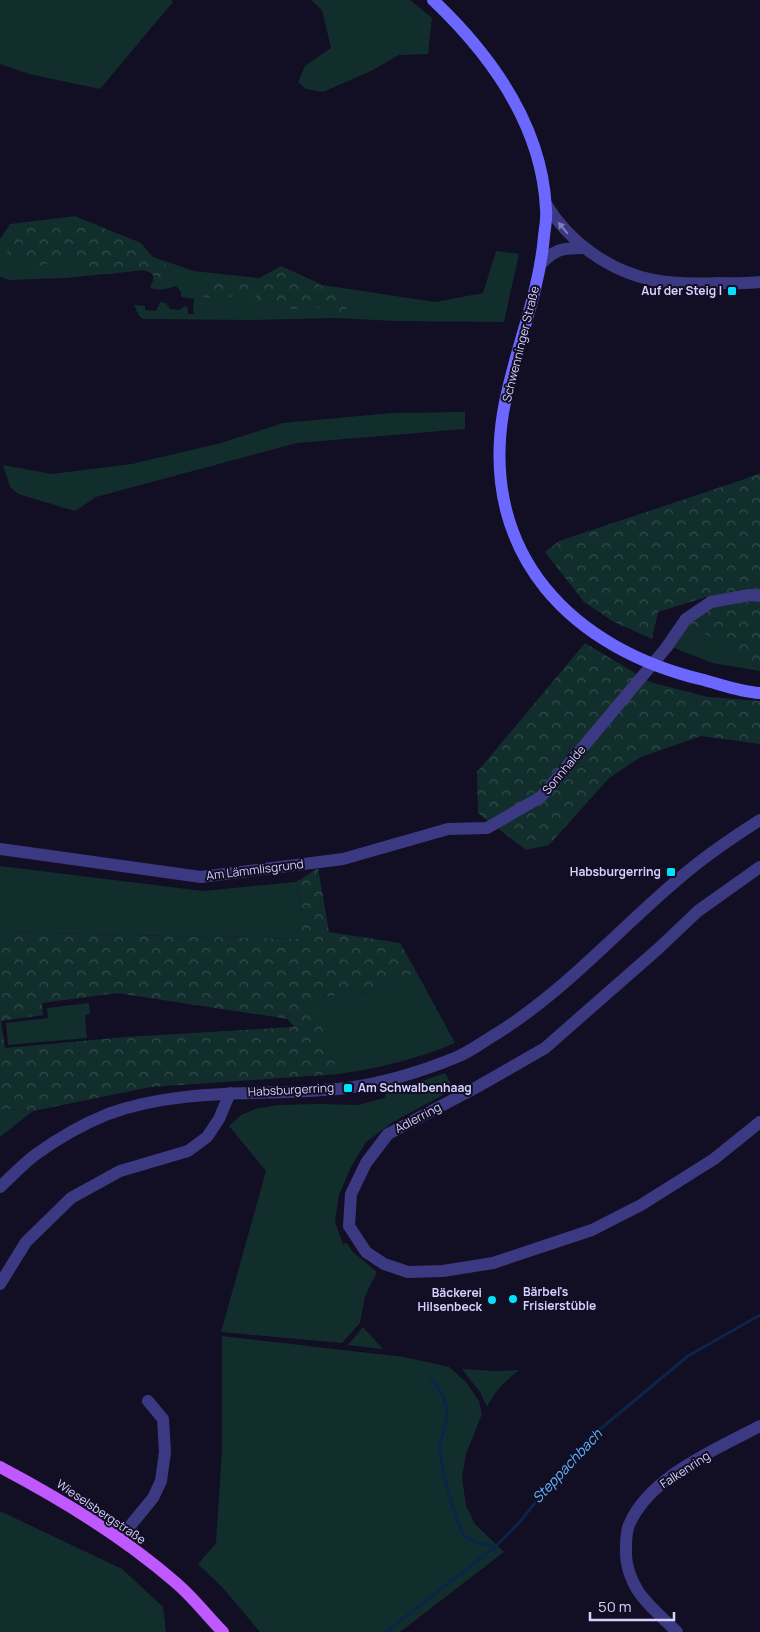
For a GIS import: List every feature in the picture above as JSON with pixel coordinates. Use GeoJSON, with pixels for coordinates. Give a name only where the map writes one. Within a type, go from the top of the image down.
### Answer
{"type":"FeatureCollection","features":[{"type":"Feature","properties":{"kind":"main road","name":"Schwenninger Straße"},"geometry":{"type":"LineString","coordinates":[[433,0],[466,32],[488,59],[512,94],[538,156],[546,204],[541,264],[512,371],[503,414],[499,456],[502,489],[512,531],[536,577],[562,608],[611,645],[651,665],[683,676],[760,693]]}},
{"type":"Feature","properties":{"kind":"main road","name":"Wieselsbergstraße"},"geometry":{"type":"LineString","coordinates":[[0,1467],[50,1494],[120,1538],[177,1583],[223,1632]]}},
{"type":"Feature","properties":{"kind":"street"},"geometry":{"type":"LineString","coordinates":[[546,204],[566,232],[584,248],[625,271],[652,280],[692,284],[760,282]]}},
{"type":"Feature","properties":{"kind":"street"},"geometry":{"type":"LineString","coordinates":[[541,264],[552,253],[561,249],[584,248]]}},
{"type":"Feature","properties":{"kind":"street","name":"Sonnhalde"},"geometry":{"type":"LineString","coordinates":[[448,828],[487,828],[542,797],[666,648],[686,619],[711,602],[749,595],[760,596]]}},
{"type":"Feature","properties":{"kind":"street","name":"Habsburgerring"},"geometry":{"type":"LineString","coordinates":[[0,1187],[34,1156],[66,1135],[107,1115],[138,1106],[169,1099],[230,1093],[348,1088],[420,1071],[459,1056],[522,1017],[551,994],[675,882],[716,848],[760,820]]}},
{"type":"Feature","properties":{"kind":"street","name":"Am Lämmlisgrund"},"geometry":{"type":"LineString","coordinates":[[0,849],[201,877],[343,859],[448,828]]}},
{"type":"Feature","properties":{"kind":"street","name":"Adlerring"},"geometry":{"type":"LineString","coordinates":[[760,867],[698,911],[660,948],[545,1048],[477,1087],[388,1134],[366,1163],[350,1194],[349,1226],[366,1252],[384,1264],[408,1272],[443,1271],[493,1263],[592,1230],[641,1205],[714,1159],[760,1122]]}},
{"type":"Feature","properties":{"kind":"street"},"geometry":{"type":"LineString","coordinates":[[0,1284],[26,1242],[71,1198],[120,1171],[188,1151],[207,1137],[219,1119],[230,1093]]}},
{"type":"Feature","properties":{"kind":"street"},"geometry":{"type":"LineString","coordinates":[[120,1538],[153,1498],[161,1481],[165,1452],[163,1419],[148,1401]]}},
{"type":"Feature","properties":{"kind":"street","name":"Falkenring"},"geometry":{"type":"LineString","coordinates":[[677,1632],[638,1592],[630,1575],[626,1557],[626,1534],[629,1525],[646,1497],[672,1476],[760,1426]]}},
{"type":"Feature","properties":{"kind":"green space"},"geometry":{"type":"Polygon","coordinates":[[[0,0],[172,0],[173,2],[100,89],[29,74],[0,64],[0,0]]]}},
{"type":"Feature","properties":{"kind":"green space"},"geometry":{"type":"Polygon","coordinates":[[[311,0],[410,0],[432,18],[428,54],[399,55],[373,70],[323,92],[306,89],[298,82],[305,66],[331,48],[322,10],[311,0]]]}},
{"type":"Feature","properties":{"kind":"green space"},"geometry":{"type":"Polygon","coordinates":[[[75,216],[141,243],[153,257],[194,271],[259,278],[281,266],[323,285],[435,302],[483,293],[496,251],[519,254],[504,322],[395,321],[335,318],[254,320],[143,319],[139,316],[134,305],[145,306],[145,310],[156,311],[160,302],[166,303],[170,309],[179,310],[185,306],[188,308],[188,314],[194,314],[194,299],[181,297],[181,292],[176,286],[159,290],[153,289],[150,287],[153,281],[152,274],[143,270],[66,278],[9,280],[0,277],[0,239],[10,224],[75,216]]]}},
{"type":"Feature","properties":{"kind":"green space"},"geometry":{"type":"Polygon","coordinates":[[[68,221],[72,224],[77,224],[82,221],[102,227],[121,239],[140,244],[152,259],[165,263],[168,277],[164,284],[152,289],[150,287],[154,276],[149,271],[143,270],[109,274],[101,272],[92,276],[70,256],[59,261],[26,269],[23,262],[9,257],[6,248],[13,235],[9,234],[11,227],[68,221]]]}},
{"type":"Feature","properties":{"kind":"green space"},"geometry":{"type":"Polygon","coordinates":[[[281,267],[323,287],[352,291],[344,315],[334,313],[329,306],[290,309],[278,300],[261,303],[249,292],[221,299],[203,297],[202,288],[220,276],[225,284],[237,280],[273,280],[274,272],[281,267]]]}},
{"type":"Feature","properties":{"kind":"green space"},"geometry":{"type":"Polygon","coordinates":[[[465,412],[465,429],[297,443],[96,497],[75,511],[18,494],[10,487],[3,465],[52,474],[132,464],[221,443],[283,423],[392,413],[465,412]]]}},
{"type":"Feature","properties":{"kind":"green space"},"geometry":{"type":"Polygon","coordinates":[[[760,473],[760,669],[688,623],[710,608],[706,597],[658,612],[652,639],[614,622],[584,602],[545,552],[559,541],[760,473]]]}},
{"type":"Feature","properties":{"kind":"green space"},"geometry":{"type":"Polygon","coordinates":[[[688,623],[760,669],[760,671],[712,663],[672,647],[688,623]]]}},
{"type":"Feature","properties":{"kind":"green space"},"geometry":{"type":"Polygon","coordinates":[[[585,643],[650,682],[708,697],[760,701],[760,744],[701,736],[641,757],[609,778],[549,845],[526,850],[478,813],[477,772],[585,643]]]}},
{"type":"Feature","properties":{"kind":"green space"},"geometry":{"type":"Polygon","coordinates":[[[0,866],[203,891],[296,882],[302,912],[302,939],[0,932],[0,866]]]}},
{"type":"Feature","properties":{"kind":"green space"},"geometry":{"type":"Polygon","coordinates":[[[318,868],[329,932],[400,943],[417,973],[367,992],[311,998],[339,1074],[151,1087],[33,1111],[0,1109],[0,932],[302,939],[302,912],[296,882],[318,868]],[[117,993],[42,1003],[43,1015],[1,1021],[5,1048],[126,1037],[294,1027],[288,1019],[117,993]]]}},
{"type":"Feature","properties":{"kind":"green space"},"geometry":{"type":"Polygon","coordinates":[[[417,973],[455,1043],[427,1054],[398,1062],[339,1074],[310,998],[367,992],[417,973]]]}},
{"type":"Feature","properties":{"kind":"green space"},"geometry":{"type":"Polygon","coordinates":[[[89,1003],[90,1014],[85,1015],[87,1038],[8,1045],[6,1023],[48,1018],[47,1008],[89,1003]]]}},
{"type":"Feature","properties":{"kind":"green space"},"geometry":{"type":"Polygon","coordinates":[[[445,1073],[454,1089],[393,1122],[366,1142],[351,1167],[339,1195],[335,1222],[343,1244],[347,1243],[352,1251],[377,1272],[365,1296],[360,1323],[342,1343],[221,1332],[266,1171],[229,1126],[241,1115],[255,1109],[277,1105],[358,1105],[384,1098],[389,1090],[414,1084],[445,1073]]]}},
{"type":"Feature","properties":{"kind":"green space"},"geometry":{"type":"Polygon","coordinates":[[[0,1109],[33,1111],[0,1137],[0,1109]]]}},
{"type":"Feature","properties":{"kind":"green space"},"geometry":{"type":"Polygon","coordinates":[[[363,1327],[383,1349],[348,1345],[363,1327]]]}},
{"type":"Feature","properties":{"kind":"green space"},"geometry":{"type":"Polygon","coordinates":[[[222,1336],[404,1357],[449,1367],[466,1382],[479,1401],[482,1414],[466,1454],[462,1477],[466,1506],[475,1524],[504,1552],[400,1632],[260,1632],[223,1588],[198,1564],[216,1543],[222,1450],[222,1336]]]}},
{"type":"Feature","properties":{"kind":"green space"},"geometry":{"type":"Polygon","coordinates":[[[462,1369],[519,1370],[493,1396],[487,1407],[480,1392],[462,1369]]]}},
{"type":"Feature","properties":{"kind":"green space"},"geometry":{"type":"Polygon","coordinates":[[[0,1511],[122,1569],[163,1607],[166,1632],[0,1632],[0,1511]]]}},
{"type":"Feature","properties":{"kind":"waterway","name":"Steppachbach"},"geometry":{"type":"LineString","coordinates":[[386,1632],[495,1547],[517,1525],[587,1440],[688,1356],[760,1315]]}},
{"type":"Feature","properties":{"kind":"waterway"},"geometry":{"type":"LineString","coordinates":[[431,1378],[440,1391],[446,1405],[446,1420],[440,1450],[446,1481],[458,1522],[466,1537],[484,1545],[495,1547]]}},
{"type":"Feature","properties":{"kind":"place","name":"Auf der Steig I"},"geometry":{"type":"Point","coordinates":[732,291]}},
{"type":"Feature","properties":{"kind":"place","name":"Habsburgerring"},"geometry":{"type":"Point","coordinates":[671,872]}},
{"type":"Feature","properties":{"kind":"place","name":"Am Schwalbenhaag"},"geometry":{"type":"Point","coordinates":[348,1088]}},
{"type":"Feature","properties":{"kind":"place","name":"Bärbel's Frisierstüble"},"geometry":{"type":"Point","coordinates":[513,1299]}},
{"type":"Feature","properties":{"kind":"place","name":"Bäckerei Hilsenbeck"},"geometry":{"type":"Point","coordinates":[492,1300]}}]}
